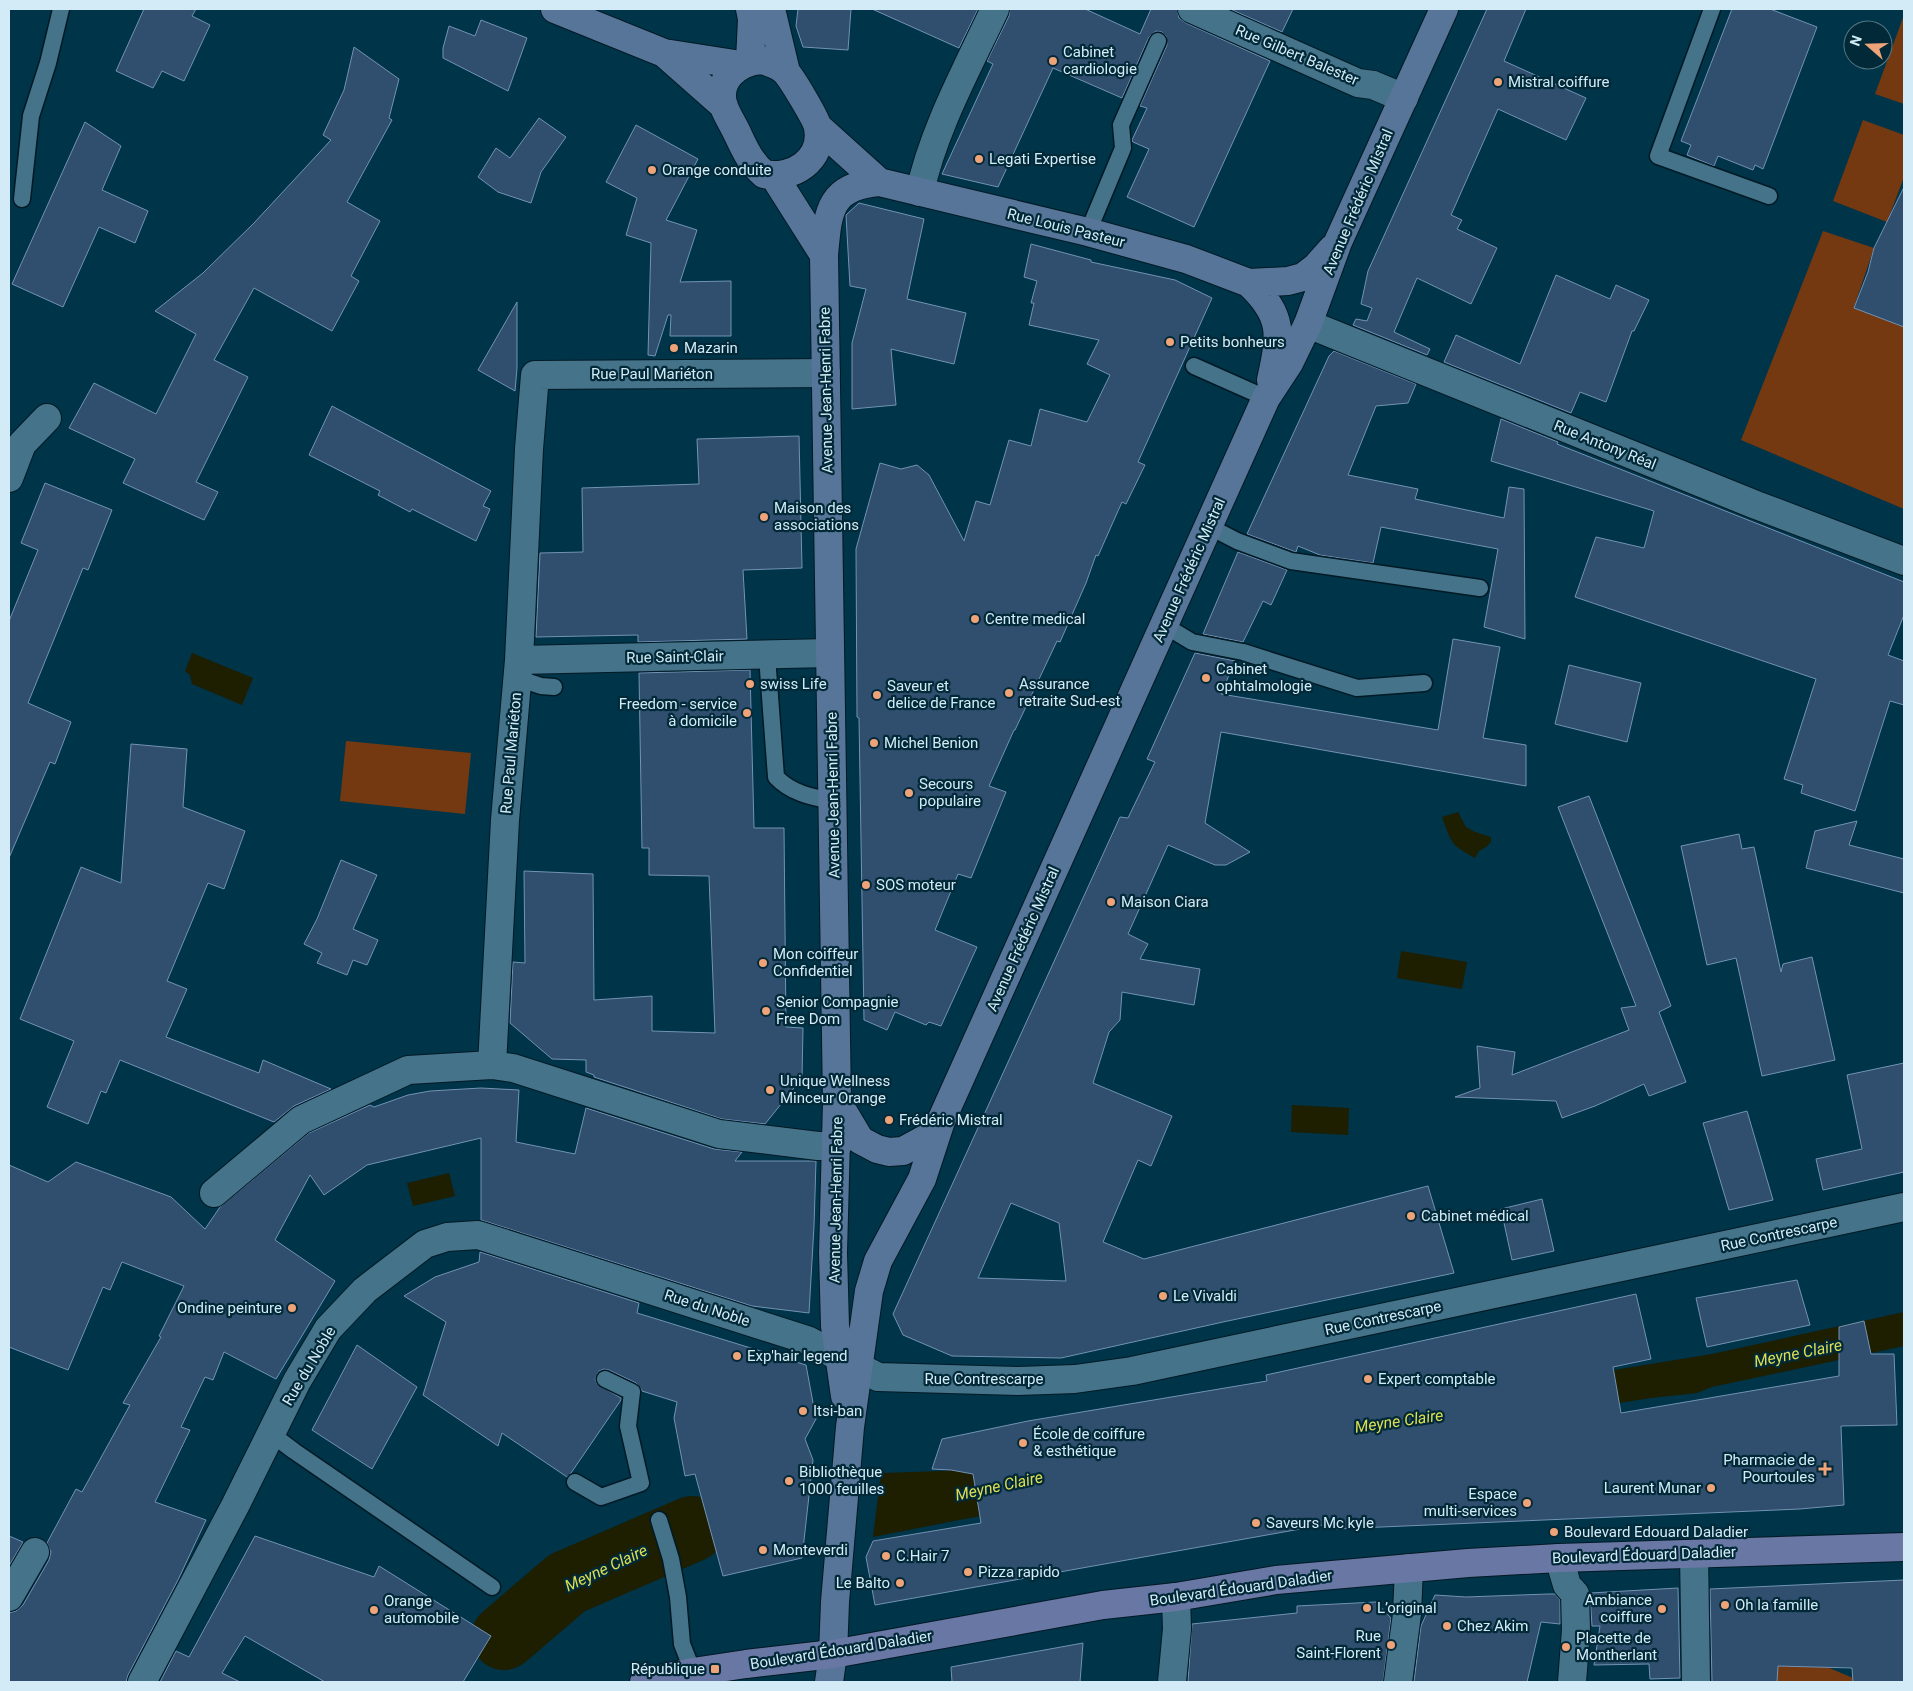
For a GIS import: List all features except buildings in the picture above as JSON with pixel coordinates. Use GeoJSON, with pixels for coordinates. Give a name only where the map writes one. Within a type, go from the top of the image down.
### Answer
{"type":"FeatureCollection","features":[{"type":"Feature","properties":{"kind":"main road"},"geometry":{"type":"LineString","coordinates":[[555,9],[664,53],[745,63],[761,60],[772,63],[786,72]]}},
{"type":"Feature","properties":{"kind":"main road"},"geometry":{"type":"LineString","coordinates":[[750,9],[752,19],[745,63],[729,75],[723,90],[724,106],[750,160],[764,174],[774,176],[794,172],[805,165],[814,154],[818,141],[818,127],[786,72],[771,9]]}},
{"type":"Feature","properties":{"kind":"main road","name":"Avenue Frédéric Mistral"},"geometry":{"type":"LineString","coordinates":[[829,1682],[833,1654],[835,1602],[850,1426],[848,1362],[874,1268],[922,1179],[936,1133],[1266,398],[1289,364],[1308,324],[1338,242],[1444,9]]}},
{"type":"Feature","properties":{"kind":"main road"},"geometry":{"type":"LineString","coordinates":[[664,53],[724,106]]}},
{"type":"Feature","properties":{"kind":"main road","name":"Rue Louis Pasteur"},"geometry":{"type":"LineString","coordinates":[[818,127],[879,182]]}},
{"type":"Feature","properties":{"kind":"main road"},"geometry":{"type":"LineString","coordinates":[[774,176],[824,255]]}},
{"type":"Feature","properties":{"kind":"main road","name":"Rue Louis Pasteur"},"geometry":{"type":"LineString","coordinates":[[824,255],[828,219],[835,201],[844,191],[865,183],[879,182],[1088,232],[1186,259],[1250,283],[1288,282],[1303,277],[1316,267],[1338,242]]}},
{"type":"Feature","properties":{"kind":"main road","name":"Avenue Jean-Henri Fabre"},"geometry":{"type":"LineString","coordinates":[[824,255],[837,1102],[834,1253],[835,1326],[848,1362]]}},
{"type":"Feature","properties":{"kind":"main road","name":"Rue Louis Pasteur"},"geometry":{"type":"LineString","coordinates":[[1250,283],[1265,298],[1276,316],[1278,337],[1276,358],[1266,398]]}},
{"type":"Feature","properties":{"kind":"main road"},"geometry":{"type":"LineString","coordinates":[[837,1102],[860,1140],[877,1149],[889,1152],[903,1151],[936,1133]]}},
{"type":"Feature","properties":{"kind":"main road","name":"Boulevard Édouard Daladier"},"geometry":{"type":"LineString","coordinates":[[644,1682],[694,1677],[1104,1605],[1176,1597],[1276,1580],[1409,1568],[1559,1558],[1904,1547]]}},
{"type":"Feature","properties":{"kind":"street"},"geometry":{"type":"LineString","coordinates":[[920,192],[926,167],[943,123],[994,9]]}},
{"type":"Feature","properties":{"kind":"street","name":"Rue Gilbert Balester"},"geometry":{"type":"LineString","coordinates":[[1192,9],[1358,84],[1373,85],[1404,98]]}},
{"type":"Feature","properties":{"kind":"street","name":"Rue Antony Réal"},"geometry":{"type":"LineString","coordinates":[[1308,324],[1756,506],[1904,561]]}},
{"type":"Feature","properties":{"kind":"street","name":"Rue Paul Mariéton"},"geometry":{"type":"LineString","coordinates":[[492,1065],[505,820],[518,669],[529,449],[535,375],[826,373]]}},
{"type":"Feature","properties":{"kind":"street"},"geometry":{"type":"LineString","coordinates":[[9,478],[22,444],[47,418]]}},
{"type":"Feature","properties":{"kind":"street","name":"Rue Saint-Clair"},"geometry":{"type":"LineString","coordinates":[[518,669],[830,653]]}},
{"type":"Feature","properties":{"kind":"street"},"geometry":{"type":"LineString","coordinates":[[214,1193],[301,1120],[408,1070],[492,1065],[514,1068],[719,1134],[818,1146],[837,1146]]}},
{"type":"Feature","properties":{"kind":"street","name":"Rue Contrescarpe"},"geometry":{"type":"LineString","coordinates":[[848,1362],[878,1377],[1018,1381],[1075,1379],[1132,1371],[1904,1207]]}},
{"type":"Feature","properties":{"kind":"street","name":"Rue du Noble"},"geometry":{"type":"LineString","coordinates":[[142,1682],[235,1506],[297,1381],[328,1329],[365,1290],[426,1244],[447,1238],[478,1235],[807,1340],[848,1362]]}},
{"type":"Feature","properties":{"kind":"street"},"geometry":{"type":"LineString","coordinates":[[9,1597],[35,1552]]}},
{"type":"Feature","properties":{"kind":"street"},"geometry":{"type":"LineString","coordinates":[[1694,1554],[1696,1682]]}},
{"type":"Feature","properties":{"kind":"street"},"geometry":{"type":"LineString","coordinates":[[1559,1558],[1567,1585],[1575,1594],[1576,1630],[1572,1682]]}},
{"type":"Feature","properties":{"kind":"street"},"geometry":{"type":"LineString","coordinates":[[1398,1682],[1409,1568]]}},
{"type":"Feature","properties":{"kind":"street"},"geometry":{"type":"LineString","coordinates":[[1172,1682],[1177,1629],[1176,1597]]}},
{"type":"Feature","properties":{"kind":"lane"},"geometry":{"type":"LineString","coordinates":[[22,199],[31,116],[48,63],[60,9]]}},
{"type":"Feature","properties":{"kind":"lane"},"geometry":{"type":"LineString","coordinates":[[1712,9],[1658,156],[1769,196]]}},
{"type":"Feature","properties":{"kind":"lane"},"geometry":{"type":"LineString","coordinates":[[1088,232],[1123,148],[1121,125],[1158,41]]}},
{"type":"Feature","properties":{"kind":"lane"},"geometry":{"type":"LineString","coordinates":[[1194,366],[1266,398]]}},
{"type":"Feature","properties":{"kind":"lane"},"geometry":{"type":"LineString","coordinates":[[1208,526],[1237,541],[1291,561],[1480,588]]}},
{"type":"Feature","properties":{"kind":"lane"},"geometry":{"type":"LineString","coordinates":[[1164,625],[1192,642],[1243,652],[1357,688],[1424,683]]}},
{"type":"Feature","properties":{"kind":"lane"},"geometry":{"type":"LineString","coordinates":[[767,656],[776,776],[785,786],[810,797],[833,801]]}},
{"type":"Feature","properties":{"kind":"lane"},"geometry":{"type":"LineString","coordinates":[[518,669],[541,686],[554,686]]}},
{"type":"Feature","properties":{"kind":"lane"},"geometry":{"type":"LineString","coordinates":[[575,1482],[601,1496],[641,1483],[628,1426],[632,1392],[605,1379]]}},
{"type":"Feature","properties":{"kind":"lane"},"geometry":{"type":"LineString","coordinates":[[270,1433],[492,1587]]}},
{"type":"Feature","properties":{"kind":"lane"},"geometry":{"type":"LineString","coordinates":[[659,1520],[671,1559],[678,1597],[682,1644],[694,1677]]}},
{"type":"Feature","properties":{"kind":"shaded area"},"geometry":{"type":"Polygon","coordinates":[[[1904,15],[1904,104],[1875,94],[1884,70],[1893,70],[1893,45],[1904,15]]]}},
{"type":"Feature","properties":{"kind":"shaded area"},"geometry":{"type":"Polygon","coordinates":[[[1863,120],[1904,135],[1904,177],[1887,222],[1833,201],[1863,120]]]}},
{"type":"Feature","properties":{"kind":"shaded area"},"geometry":{"type":"Polygon","coordinates":[[[1823,231],[1874,248],[1854,307],[1904,327],[1904,509],[1741,440],[1823,231]]]}},
{"type":"Feature","properties":{"kind":"shaded area"},"geometry":{"type":"Polygon","coordinates":[[[346,741],[471,753],[465,814],[340,801],[346,741]]]}},
{"type":"Feature","properties":{"kind":"shaded area"},"geometry":{"type":"Polygon","coordinates":[[[1778,1666],[1827,1667],[1853,1678],[1853,1682],[1777,1682],[1778,1666]]]}},
{"type":"Feature","properties":{"kind":"water"},"geometry":{"type":"Polygon","coordinates":[[[192,653],[253,678],[242,705],[192,684],[190,675],[185,671],[192,653]]]}},
{"type":"Feature","properties":{"kind":"water"},"geometry":{"type":"Polygon","coordinates":[[[1458,812],[1466,827],[1491,837],[1491,842],[1479,851],[1475,858],[1456,846],[1445,826],[1442,817],[1458,812]]]}},
{"type":"Feature","properties":{"kind":"water"},"geometry":{"type":"Polygon","coordinates":[[[1401,951],[1467,962],[1462,989],[1397,978],[1401,951]]]}},
{"type":"Feature","properties":{"kind":"water"},"geometry":{"type":"Polygon","coordinates":[[[1292,1105],[1349,1108],[1348,1135],[1291,1132],[1292,1105]]]}},
{"type":"Feature","properties":{"kind":"water"},"geometry":{"type":"Polygon","coordinates":[[[449,1173],[455,1196],[413,1206],[407,1183],[449,1173]]]}},
{"type":"Feature","properties":{"kind":"water"},"geometry":{"type":"Polygon","coordinates":[[[1904,1312],[1904,1346],[1712,1387],[1697,1393],[1651,1398],[1543,1415],[873,1537],[881,1473],[943,1471],[1074,1458],[1712,1354],[1904,1312]]]}},
{"type":"Feature","properties":{"kind":"waterway","name":"Meyne Claire"},"geometry":{"type":"LineString","coordinates":[[504,1637],[567,1583],[692,1529]]}},
{"type":"Feature","properties":{"kind":"place","name":"Cabinet cardiologie"},"geometry":{"type":"Point","coordinates":[1053,61]}},
{"type":"Feature","properties":{"kind":"place","name":"Mistral coiffure"},"geometry":{"type":"Point","coordinates":[1498,82]}},
{"type":"Feature","properties":{"kind":"place","name":"Legati Expertise"},"geometry":{"type":"Point","coordinates":[979,159]}},
{"type":"Feature","properties":{"kind":"place","name":"Orange conduite"},"geometry":{"type":"Point","coordinates":[652,170]}},
{"type":"Feature","properties":{"kind":"place","name":"Petits bonheurs"},"geometry":{"type":"Point","coordinates":[1170,342]}},
{"type":"Feature","properties":{"kind":"place","name":"Mazarin"},"geometry":{"type":"Point","coordinates":[674,348]}},
{"type":"Feature","properties":{"kind":"place","name":"Maison des associations"},"geometry":{"type":"Point","coordinates":[764,517]}},
{"type":"Feature","properties":{"kind":"place","name":"Centre medical"},"geometry":{"type":"Point","coordinates":[975,619]}},
{"type":"Feature","properties":{"kind":"place","name":"Cabinet ophtalmologie"},"geometry":{"type":"Point","coordinates":[1206,678]}},
{"type":"Feature","properties":{"kind":"place","name":"swiss Life"},"geometry":{"type":"Point","coordinates":[750,684]}},
{"type":"Feature","properties":{"kind":"place","name":"Assurance retraite Sud-est"},"geometry":{"type":"Point","coordinates":[1009,693]}},
{"type":"Feature","properties":{"kind":"place","name":"Saveur et delice de France"},"geometry":{"type":"Point","coordinates":[877,695]}},
{"type":"Feature","properties":{"kind":"place","name":"Freedom - service à domicile"},"geometry":{"type":"Point","coordinates":[747,713]}},
{"type":"Feature","properties":{"kind":"place","name":"Michel Benion"},"geometry":{"type":"Point","coordinates":[874,743]}},
{"type":"Feature","properties":{"kind":"place","name":"Secours populaire"},"geometry":{"type":"Point","coordinates":[909,793]}},
{"type":"Feature","properties":{"kind":"place","name":"SOS moteur"},"geometry":{"type":"Point","coordinates":[866,885]}},
{"type":"Feature","properties":{"kind":"place","name":"Maison Ciara"},"geometry":{"type":"Point","coordinates":[1111,902]}},
{"type":"Feature","properties":{"kind":"place","name":"Mon coiffeur Confidentiel"},"geometry":{"type":"Point","coordinates":[763,963]}},
{"type":"Feature","properties":{"kind":"place","name":"Senior Compagnie Free Dom"},"geometry":{"type":"Point","coordinates":[766,1011]}},
{"type":"Feature","properties":{"kind":"place","name":"Unique Wellness Minceur Orange"},"geometry":{"type":"Point","coordinates":[770,1090]}},
{"type":"Feature","properties":{"kind":"place","name":"Frédéric Mistral"},"geometry":{"type":"Point","coordinates":[889,1120]}},
{"type":"Feature","properties":{"kind":"place","name":"Cabinet médical"},"geometry":{"type":"Point","coordinates":[1411,1216]}},
{"type":"Feature","properties":{"kind":"place","name":"Le Vivaldi"},"geometry":{"type":"Point","coordinates":[1163,1296]}},
{"type":"Feature","properties":{"kind":"place","name":"Ondine peinture"},"geometry":{"type":"Point","coordinates":[292,1308]}},
{"type":"Feature","properties":{"kind":"place","name":"Exp'hair legend"},"geometry":{"type":"Point","coordinates":[737,1356]}},
{"type":"Feature","properties":{"kind":"place","name":"Expert comptable"},"geometry":{"type":"Point","coordinates":[1368,1379]}},
{"type":"Feature","properties":{"kind":"place","name":"Itsi-ban"},"geometry":{"type":"Point","coordinates":[803,1411]}},
{"type":"Feature","properties":{"kind":"place","name":"École de coiffure & esthétique"},"geometry":{"type":"Point","coordinates":[1023,1443]}},
{"type":"Feature","properties":{"kind":"place","name":"Pharmacie de Pourtoules"},"geometry":{"type":"Point","coordinates":[1825,1469]}},
{"type":"Feature","properties":{"kind":"place","name":"Bibliothèque 1000 feuilles"},"geometry":{"type":"Point","coordinates":[789,1481]}},
{"type":"Feature","properties":{"kind":"place","name":"Laurent Munar"},"geometry":{"type":"Point","coordinates":[1711,1488]}},
{"type":"Feature","properties":{"kind":"place","name":"Espace multi-services"},"geometry":{"type":"Point","coordinates":[1527,1503]}},
{"type":"Feature","properties":{"kind":"place","name":"Saveurs Mc kyle"},"geometry":{"type":"Point","coordinates":[1256,1523]}},
{"type":"Feature","properties":{"kind":"place","name":"Boulevard Edouard Daladier"},"geometry":{"type":"Point","coordinates":[1554,1532]}},
{"type":"Feature","properties":{"kind":"place","name":"Monteverdi"},"geometry":{"type":"Point","coordinates":[763,1550]}},
{"type":"Feature","properties":{"kind":"place","name":"C.Hair 7"},"geometry":{"type":"Point","coordinates":[886,1556]}},
{"type":"Feature","properties":{"kind":"place","name":"Pizza rapido"},"geometry":{"type":"Point","coordinates":[968,1572]}},
{"type":"Feature","properties":{"kind":"place","name":"Le Balto"},"geometry":{"type":"Point","coordinates":[900,1583]}},
{"type":"Feature","properties":{"kind":"place","name":"Oh la famille"},"geometry":{"type":"Point","coordinates":[1725,1605]}},
{"type":"Feature","properties":{"kind":"place","name":"L’original"},"geometry":{"type":"Point","coordinates":[1367,1608]}},
{"type":"Feature","properties":{"kind":"place","name":"Ambiance coiffure"},"geometry":{"type":"Point","coordinates":[1662,1609]}},
{"type":"Feature","properties":{"kind":"place","name":"Orange automobile"},"geometry":{"type":"Point","coordinates":[374,1610]}},
{"type":"Feature","properties":{"kind":"place","name":"Chez Akim"},"geometry":{"type":"Point","coordinates":[1447,1626]}},
{"type":"Feature","properties":{"kind":"place","name":"Rue Saint-Florent"},"geometry":{"type":"Point","coordinates":[1391,1645]}},
{"type":"Feature","properties":{"kind":"place","name":"Placette de Montherlant"},"geometry":{"type":"Point","coordinates":[1566,1647]}},
{"type":"Feature","properties":{"kind":"place","name":"République"},"geometry":{"type":"Point","coordinates":[715,1669]}}]}
